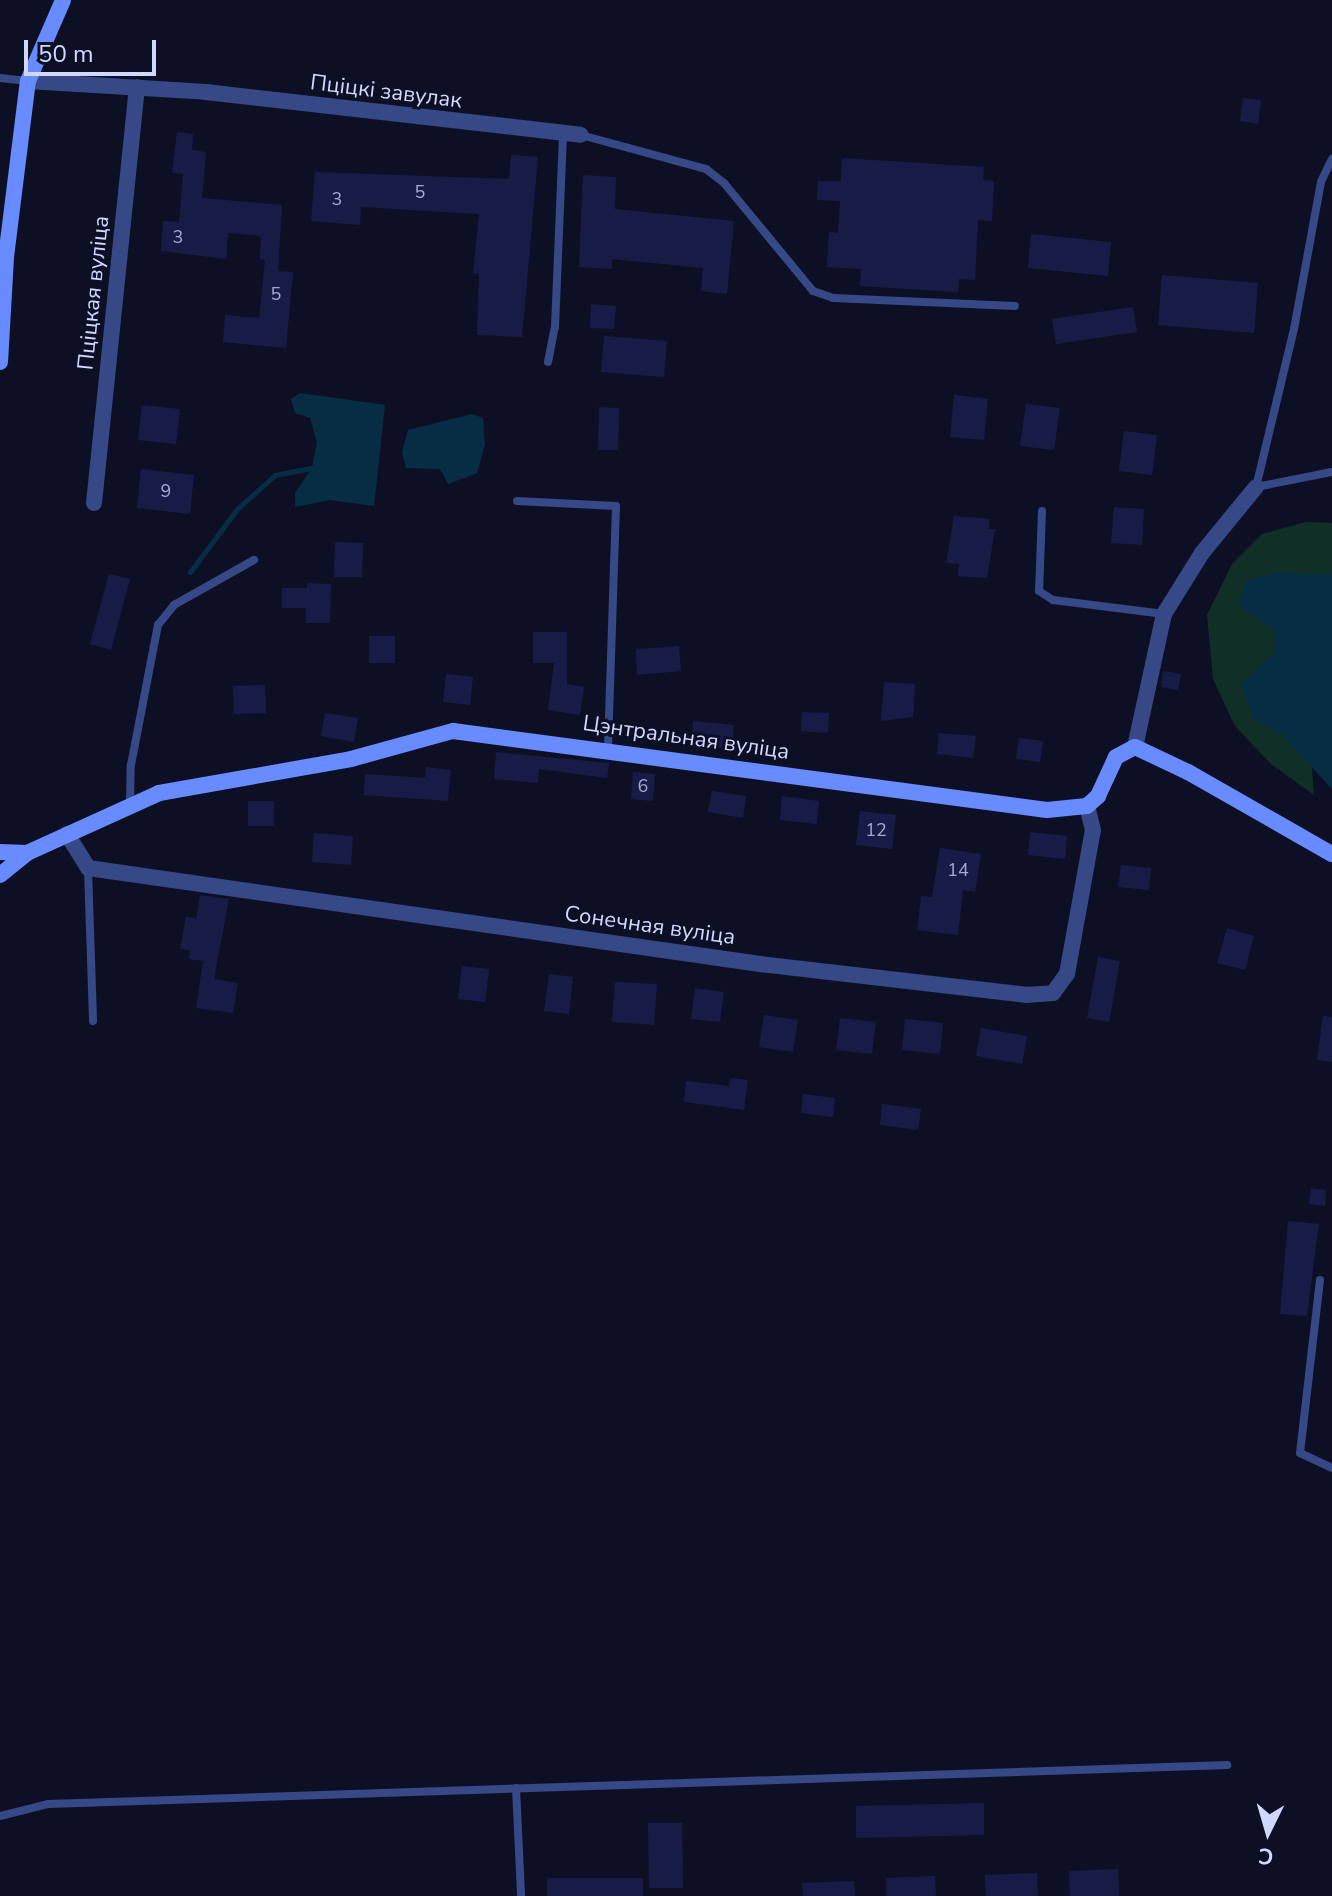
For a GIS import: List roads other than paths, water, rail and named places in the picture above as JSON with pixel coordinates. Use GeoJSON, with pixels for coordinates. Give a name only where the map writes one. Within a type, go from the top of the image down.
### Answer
{"type":"FeatureCollection","features":[{"type":"Feature","properties":{"kind":"street"},"geometry":{"type":"LineString","coordinates":[[0,362],[6,257],[28,81],[63,0]]}},
{"type":"Feature","properties":{"kind":"street","name":"Пціцкі завулак"},"geometry":{"type":"LineString","coordinates":[[28,81],[137,87],[581,135]]}},
{"type":"Feature","properties":{"kind":"street","name":"Пціцкая вуліца"},"geometry":{"type":"LineString","coordinates":[[94,503],[137,87]]}},
{"type":"Feature","properties":{"kind":"street"},"geometry":{"type":"LineString","coordinates":[[1087,806],[1098,796],[1116,757],[1135,747],[1164,614],[1202,553],[1256,487]]}},
{"type":"Feature","properties":{"kind":"street","name":"Цэнтральная вуліца"},"geometry":{"type":"LineString","coordinates":[[0,875],[27,853],[130,804],[195,784],[351,759],[453,731],[608,749],[1047,810],[1087,806]]}},
{"type":"Feature","properties":{"kind":"street"},"geometry":{"type":"LineString","coordinates":[[1135,747],[1188,772],[1332,854]]}},
{"type":"Feature","properties":{"kind":"street","name":"Сонечная вуліца"},"geometry":{"type":"LineString","coordinates":[[88,868],[323,905],[1026,995],[1053,993],[1067,974],[1093,830],[1087,806]]}},
{"type":"Feature","properties":{"kind":"street"},"geometry":{"type":"LineString","coordinates":[[67,834],[88,868]]}},
{"type":"Feature","properties":{"kind":"street"},"geometry":{"type":"LineString","coordinates":[[0,852],[27,853]]}},
{"type":"Feature","properties":{"kind":"lane"},"geometry":{"type":"LineString","coordinates":[[0,78],[28,81]]}},
{"type":"Feature","properties":{"kind":"lane"},"geometry":{"type":"LineString","coordinates":[[548,362],[555,327],[563,135]]}},
{"type":"Feature","properties":{"kind":"lane"},"geometry":{"type":"LineString","coordinates":[[581,135],[706,169],[724,183],[813,291],[833,298],[1015,306]]}},
{"type":"Feature","properties":{"kind":"lane"},"geometry":{"type":"LineString","coordinates":[[1332,159],[1321,182],[1294,329],[1256,487],[1332,472]]}},
{"type":"Feature","properties":{"kind":"lane"},"geometry":{"type":"LineString","coordinates":[[517,501],[616,506],[608,749]]}},
{"type":"Feature","properties":{"kind":"lane"},"geometry":{"type":"LineString","coordinates":[[1042,511],[1039,591],[1053,600],[1164,614]]}},
{"type":"Feature","properties":{"kind":"lane"},"geometry":{"type":"LineString","coordinates":[[130,804],[131,765],[158,625],[174,605],[254,560]]}},
{"type":"Feature","properties":{"kind":"lane"},"geometry":{"type":"LineString","coordinates":[[88,868],[93,1021]]}},
{"type":"Feature","properties":{"kind":"lane"},"geometry":{"type":"LineString","coordinates":[[1320,1280],[1300,1453],[1332,1468]]}},
{"type":"Feature","properties":{"kind":"lane"},"geometry":{"type":"LineString","coordinates":[[0,1816],[48,1804],[1227,1765]]}},
{"type":"Feature","properties":{"kind":"lane"},"geometry":{"type":"LineString","coordinates":[[516,1788],[521,1896]]}},
{"type":"Feature","properties":{"kind":"water"},"geometry":{"type":"Polygon","coordinates":[[[300,393],[385,405],[374,506],[330,500],[295,507],[295,493],[312,468],[317,442],[310,418],[295,413],[291,399],[300,393]]]}},
{"type":"Feature","properties":{"kind":"water"},"geometry":{"type":"Polygon","coordinates":[[[472,414],[483,418],[485,444],[477,473],[448,484],[440,469],[406,468],[402,453],[408,430],[472,414]]]}},
{"type":"Feature","properties":{"kind":"water"},"geometry":{"type":"Polygon","coordinates":[[[1276,573],[1332,575],[1332,789],[1281,734],[1254,719],[1241,684],[1275,652],[1274,629],[1238,605],[1247,580],[1276,573]]]}},
{"type":"Feature","properties":{"kind":"waterway"},"geometry":{"type":"LineString","coordinates":[[190,572],[237,509],[275,475],[312,468]]}}]}
